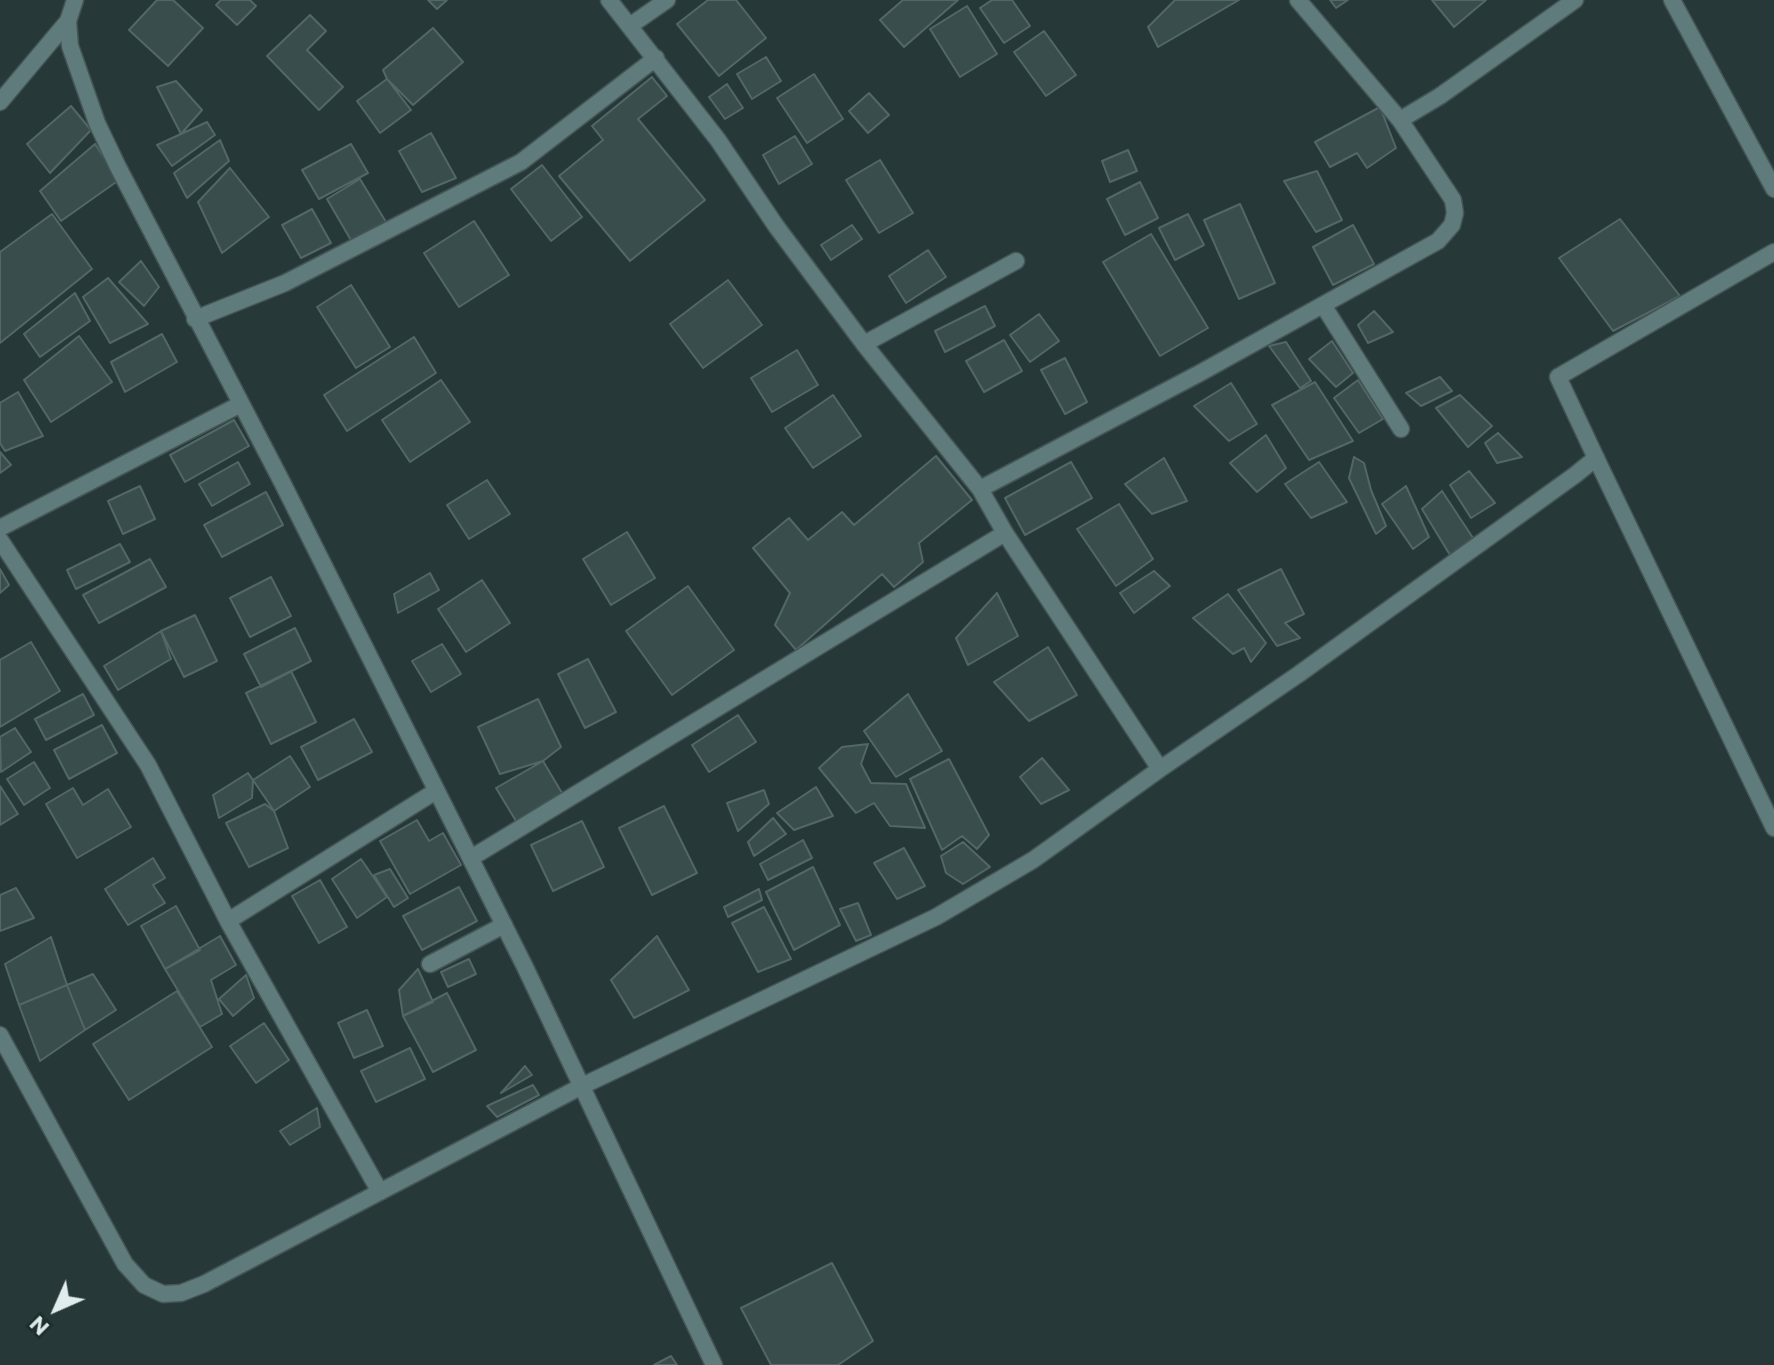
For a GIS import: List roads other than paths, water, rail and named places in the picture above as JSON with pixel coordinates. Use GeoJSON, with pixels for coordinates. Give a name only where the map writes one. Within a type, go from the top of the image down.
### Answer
{"type":"FeatureCollection","features":[{"type":"Feature","properties":{"kind":"street"},"geometry":{"type":"LineString","coordinates":[[0,102],[68,21],[75,0]]}},
{"type":"Feature","properties":{"kind":"street"},"geometry":{"type":"LineString","coordinates":[[609,0],[718,140],[776,226],[864,344],[980,489],[1005,533],[1160,769]]}},
{"type":"Feature","properties":{"kind":"street"},"geometry":{"type":"LineString","coordinates":[[631,25],[667,0]]}},
{"type":"Feature","properties":{"kind":"street"},"geometry":{"type":"LineString","coordinates":[[980,489],[1200,373],[1438,241],[1452,225],[1455,213],[1453,200],[1400,120],[1298,0]]}},
{"type":"Feature","properties":{"kind":"street"},"geometry":{"type":"LineString","coordinates":[[1400,120],[1440,96],[1575,0]]}},
{"type":"Feature","properties":{"kind":"street"},"geometry":{"type":"LineString","coordinates":[[1672,0],[1774,189]]}},
{"type":"Feature","properties":{"kind":"street"},"geometry":{"type":"LineString","coordinates":[[68,21],[70,46],[97,123],[471,858],[714,1365]]}},
{"type":"Feature","properties":{"kind":"street"},"geometry":{"type":"LineString","coordinates":[[195,319],[285,283],[521,162],[656,58]]}},
{"type":"Feature","properties":{"kind":"street"},"geometry":{"type":"LineString","coordinates":[[1774,252],[1558,377],[1774,828]]}},
{"type":"Feature","properties":{"kind":"street"},"geometry":{"type":"LineString","coordinates":[[864,344],[1016,261]]}},
{"type":"Feature","properties":{"kind":"street"},"geometry":{"type":"LineString","coordinates":[[1323,305],[1401,429]]}},
{"type":"Feature","properties":{"kind":"street"},"geometry":{"type":"LineString","coordinates":[[0,528],[241,404]]}},
{"type":"Feature","properties":{"kind":"street"},"geometry":{"type":"LineString","coordinates":[[0,1035],[125,1264],[144,1285],[163,1294],[181,1293],[204,1284],[582,1086],[936,917],[1033,860],[1364,628],[1562,486],[1596,458]]}},
{"type":"Feature","properties":{"kind":"street"},"geometry":{"type":"LineString","coordinates":[[471,858],[1005,533]]}},
{"type":"Feature","properties":{"kind":"street"},"geometry":{"type":"LineString","coordinates":[[0,540],[148,765],[228,921],[380,1192]]}},
{"type":"Feature","properties":{"kind":"street"},"geometry":{"type":"LineString","coordinates":[[228,921],[436,791]]}},
{"type":"Feature","properties":{"kind":"street"},"geometry":{"type":"LineString","coordinates":[[430,964],[504,925]]}}]}
